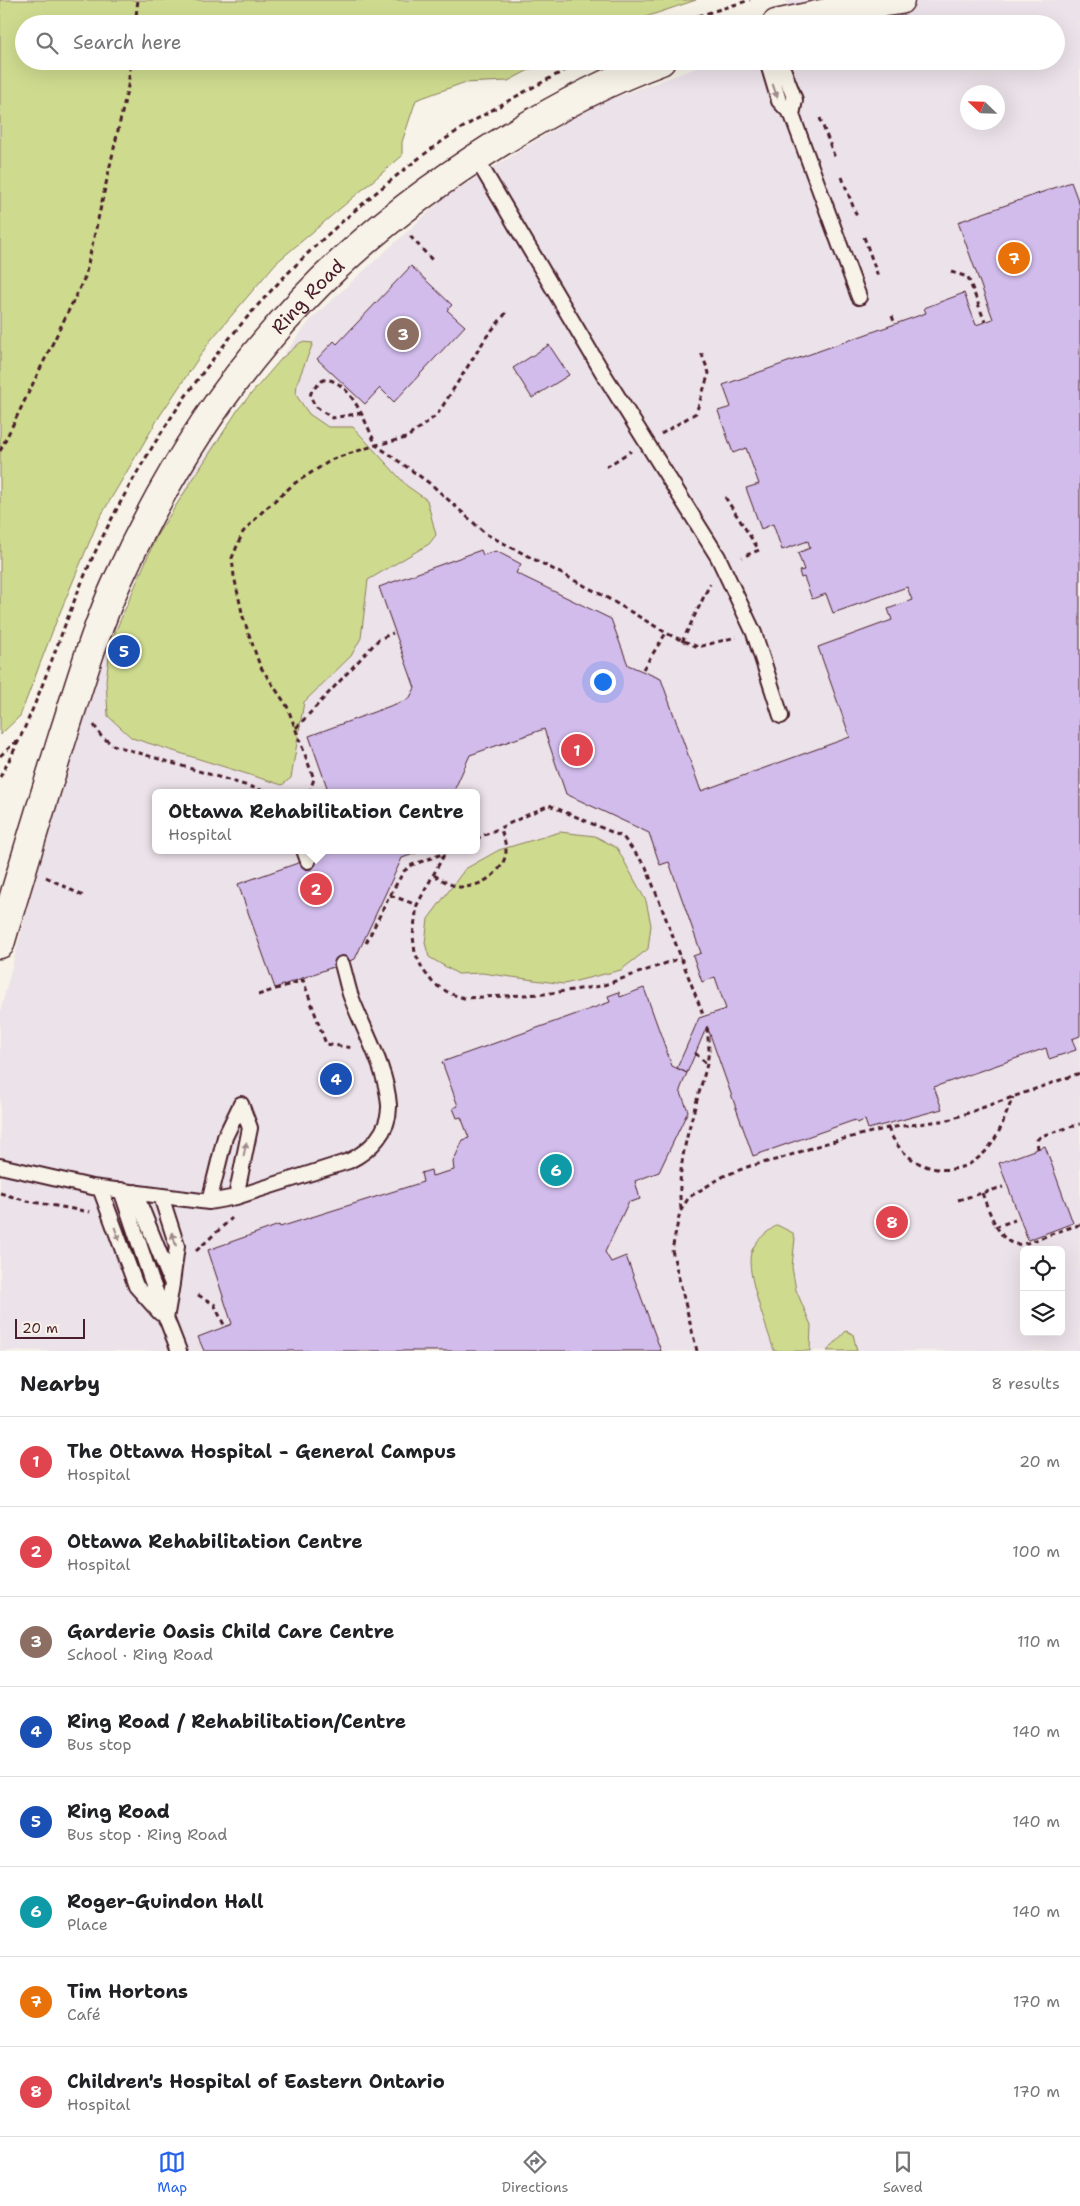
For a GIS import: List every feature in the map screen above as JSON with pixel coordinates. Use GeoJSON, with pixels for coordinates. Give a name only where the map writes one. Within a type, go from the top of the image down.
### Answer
{"type":"FeatureCollection","features":[{"type":"Feature","properties":{"kind":"street"},"geometry":{"type":"LineString","coordinates":[[817,15],[900,0]]}},
{"type":"Feature","properties":{"kind":"street","name":"Ring Road"},"geometry":{"type":"LineString","coordinates":[[0,944],[22,866],[75,698],[117,582],[155,505],[200,429],[248,364],[302,301],[389,221],[428,190],[529,124],[642,70]]}},
{"type":"Feature","properties":{"kind":"lane"},"geometry":{"type":"LineString","coordinates":[[770,70],[779,101],[792,116],[859,297]]}},
{"type":"Feature","properties":{"kind":"lane"},"geometry":{"type":"LineString","coordinates":[[783,70],[795,100],[792,116]]}},
{"type":"Feature","properties":{"kind":"lane"},"geometry":{"type":"LineString","coordinates":[[476,158],[603,373],[718,557],[754,633],[781,716]]}},
{"type":"Feature","properties":{"kind":"lane"},"geometry":{"type":"LineString","coordinates":[[0,1166],[100,1188],[209,1202],[236,1197],[349,1162],[371,1148],[379,1138],[389,1106],[381,1071],[350,993],[342,964]]}},
{"type":"Feature","properties":{"kind":"lane"},"geometry":{"type":"LineString","coordinates":[[209,1202],[225,1137],[241,1104],[250,1128],[236,1197]]}},
{"type":"Feature","properties":{"kind":"lane"},"geometry":{"type":"LineString","coordinates":[[100,1188],[136,1286],[166,1319]]}},
{"type":"Feature","properties":{"kind":"lane"},"geometry":{"type":"LineString","coordinates":[[120,1190],[178,1351]]}},
{"type":"Feature","properties":{"kind":"lane"},"geometry":{"type":"LineString","coordinates":[[135,1192],[172,1284]]}},
{"type":"Feature","properties":{"kind":"lane"},"geometry":{"type":"LineString","coordinates":[[161,1196],[177,1246],[166,1319]]}},
{"type":"Feature","properties":{"kind":"path"},"geometry":{"type":"LineString","coordinates":[[136,15],[138,0]]}},
{"type":"Feature","properties":{"kind":"path"},"geometry":{"type":"LineString","coordinates":[[701,15],[750,0]]}},
{"type":"Feature","properties":{"kind":"path"},"geometry":{"type":"LineString","coordinates":[[0,451],[86,277],[130,70]]}},
{"type":"Feature","properties":{"kind":"path"},"geometry":{"type":"LineString","coordinates":[[820,118],[835,158]]}},
{"type":"Feature","properties":{"kind":"path"},"geometry":{"type":"LineString","coordinates":[[842,177],[857,217]]}},
{"type":"Feature","properties":{"kind":"path"},"geometry":{"type":"LineString","coordinates":[[408,234],[433,261]]}},
{"type":"Feature","properties":{"kind":"path"},"geometry":{"type":"LineString","coordinates":[[864,237],[879,279]]}},
{"type":"Feature","properties":{"kind":"path"},"geometry":{"type":"LineString","coordinates":[[951,272],[968,278],[985,322]]}},
{"type":"Feature","properties":{"kind":"path"},"geometry":{"type":"LineString","coordinates":[[310,789],[314,779],[296,728],[287,706],[260,666],[243,617],[232,558],[243,532],[262,512],[295,483],[333,459],[376,445],[406,438],[438,415],[488,336],[506,313]]}},
{"type":"Feature","properties":{"kind":"path"},"geometry":{"type":"LineString","coordinates":[[892,316],[895,324]]}},
{"type":"Feature","properties":{"kind":"path"},"geometry":{"type":"LineString","coordinates":[[658,435],[696,413],[709,373],[701,352]]}},
{"type":"Feature","properties":{"kind":"path"},"geometry":{"type":"LineString","coordinates":[[362,413],[332,418],[315,406],[310,396],[312,390],[323,380],[332,380],[339,384],[362,413],[376,445],[432,485],[486,534],[604,596],[682,642],[698,647],[754,633]]}},
{"type":"Feature","properties":{"kind":"path"},"geometry":{"type":"LineString","coordinates":[[606,467],[634,450]]}},
{"type":"Feature","properties":{"kind":"path"},"geometry":{"type":"LineString","coordinates":[[725,497],[758,550],[742,557]]}},
{"type":"Feature","properties":{"kind":"path"},"geometry":{"type":"LineString","coordinates":[[682,642],[713,579]]}},
{"type":"Feature","properties":{"kind":"path"},"geometry":{"type":"LineString","coordinates":[[296,728],[379,639],[393,632]]}},
{"type":"Feature","properties":{"kind":"path"},"geometry":{"type":"LineString","coordinates":[[643,668],[666,633]]}},
{"type":"Feature","properties":{"kind":"path"},"geometry":{"type":"LineString","coordinates":[[94,722],[95,729],[113,745],[258,789]]}},
{"type":"Feature","properties":{"kind":"path"},"geometry":{"type":"LineString","coordinates":[[0,756],[21,737]]}},
{"type":"Feature","properties":{"kind":"path"},"geometry":{"type":"LineString","coordinates":[[480,837],[549,805],[623,837],[646,867],[704,1017]]}},
{"type":"Feature","properties":{"kind":"path"},"geometry":{"type":"LineString","coordinates":[[434,876],[460,887],[486,880],[503,863],[506,851],[500,828]]}},
{"type":"Feature","properties":{"kind":"path"},"geometry":{"type":"LineString","coordinates":[[366,943],[404,871],[412,865],[442,854]]}},
{"type":"Feature","properties":{"kind":"path"},"geometry":{"type":"LineString","coordinates":[[445,854],[417,905],[413,936],[415,953],[423,970],[434,984],[442,990],[464,998],[544,994],[601,986],[681,958]]}},
{"type":"Feature","properties":{"kind":"path"},"geometry":{"type":"LineString","coordinates":[[39,874],[85,897]]}},
{"type":"Feature","properties":{"kind":"path"},"geometry":{"type":"LineString","coordinates":[[390,895],[417,905]]}},
{"type":"Feature","properties":{"kind":"path"},"geometry":{"type":"LineString","coordinates":[[258,995],[303,980],[326,1044],[360,1050]]}},
{"type":"Feature","properties":{"kind":"path"},"geometry":{"type":"LineString","coordinates":[[681,1210],[678,1187],[680,1168],[707,1064],[709,1050],[707,1026]]}},
{"type":"Feature","properties":{"kind":"path"},"geometry":{"type":"LineString","coordinates":[[695,1053],[707,1064]]}},
{"type":"Feature","properties":{"kind":"path"},"geometry":{"type":"LineString","coordinates":[[697,1351],[672,1250],[674,1232],[681,1210],[689,1197],[702,1188],[741,1169],[823,1144],[888,1128],[948,1120],[1080,1074]]}},
{"type":"Feature","properties":{"kind":"path"},"geometry":{"type":"LineString","coordinates":[[888,1128],[893,1141],[901,1152],[919,1164],[934,1169],[955,1168],[979,1158],[991,1146],[1013,1097]]}},
{"type":"Feature","properties":{"kind":"path"},"geometry":{"type":"LineString","coordinates":[[1038,1149],[1037,1140],[1041,1136],[1080,1124]]}},
{"type":"Feature","properties":{"kind":"path"},"geometry":{"type":"LineString","coordinates":[[958,1200],[1003,1187]]}},
{"type":"Feature","properties":{"kind":"path"},"geometry":{"type":"LineString","coordinates":[[0,1193],[27,1201],[92,1213]]}},
{"type":"Feature","properties":{"kind":"path"},"geometry":{"type":"LineString","coordinates":[[982,1193],[995,1227],[1003,1238],[1021,1245],[1080,1225]]}},
{"type":"Feature","properties":{"kind":"path"},"geometry":{"type":"LineString","coordinates":[[190,1256],[232,1218]]}},
{"type":"Feature","properties":{"kind":"path"},"geometry":{"type":"LineString","coordinates":[[995,1227],[1015,1220]]}},
{"type":"Feature","properties":{"kind":"path"},"geometry":{"type":"LineString","coordinates":[[198,1296],[214,1304],[225,1327]]}},
{"type":"Feature","properties":{"kind":"shaded area"},"geometry":{"type":"Polygon","coordinates":[[[786,0],[1080,0],[1080,1351],[0,1351],[0,1012],[49,826],[99,674],[145,564],[194,469],[312,318],[444,198],[592,106],[690,70],[1065,70],[1065,15],[787,15],[786,0]]]}},
{"type":"Feature","properties":{"kind":"green space"},"geometry":{"type":"Polygon","coordinates":[[[0,0],[696,0],[652,15],[15,15],[15,70],[529,70],[508,81],[463,83],[416,100],[402,142],[402,156],[276,263],[210,341],[159,417],[99,519],[56,622],[20,716],[0,735],[0,0]]]}},
{"type":"Feature","properties":{"kind":"green space"},"geometry":{"type":"Polygon","coordinates":[[[301,342],[313,343],[297,383],[296,395],[309,414],[328,427],[353,427],[407,486],[427,500],[436,535],[429,544],[368,580],[361,638],[351,656],[304,702],[291,778],[282,785],[132,738],[108,716],[106,680],[111,642],[157,535],[239,408],[282,358],[301,342]]]}},
{"type":"Feature","properties":{"kind":"green space"},"geometry":{"type":"Polygon","coordinates":[[[560,832],[595,836],[617,848],[646,901],[651,925],[648,949],[621,970],[564,984],[482,973],[458,974],[429,957],[425,943],[428,919],[465,869],[499,850],[560,832]]]}},
{"type":"Feature","properties":{"kind":"green space"},"geometry":{"type":"Polygon","coordinates":[[[777,1225],[793,1233],[795,1238],[792,1267],[796,1290],[811,1325],[810,1351],[774,1351],[754,1287],[750,1262],[751,1253],[758,1240],[777,1225]]]}},
{"type":"Feature","properties":{"kind":"green space"},"geometry":{"type":"Polygon","coordinates":[[[846,1331],[853,1334],[857,1351],[827,1351],[846,1331]]]}},
{"type":"Feature","properties":{"kind":"building"},"geometry":{"type":"Polygon","coordinates":[[[1071,182],[1080,206],[1080,1036],[1072,1039],[1076,1050],[1049,1059],[1046,1048],[934,1087],[942,1109],[868,1129],[865,1120],[857,1123],[855,1120],[753,1156],[707,1026],[687,1073],[677,1068],[699,1018],[726,1009],[715,977],[702,982],[693,956],[701,953],[669,862],[660,865],[649,833],[566,794],[544,729],[470,755],[455,789],[328,789],[309,736],[409,699],[415,688],[379,587],[481,550],[483,555],[496,551],[521,564],[516,573],[611,619],[628,665],[661,679],[701,791],[850,737],[818,647],[892,620],[888,609],[912,600],[907,587],[833,613],[826,594],[812,599],[804,577],[801,578],[799,571],[804,570],[798,553],[810,548],[808,541],[782,550],[773,524],[761,529],[746,488],[759,484],[746,448],[733,453],[718,411],[731,407],[723,385],[926,313],[924,308],[964,293],[976,325],[993,319],[958,222],[1071,182]]]}},
{"type":"Feature","properties":{"kind":"building"},"geometry":{"type":"Polygon","coordinates":[[[411,266],[452,305],[447,310],[465,326],[394,402],[380,388],[365,404],[317,359],[334,341],[337,344],[411,266]]]}},
{"type":"Feature","properties":{"kind":"building"},"geometry":{"type":"Polygon","coordinates":[[[549,345],[569,375],[532,398],[513,368],[549,345]]]}},
{"type":"Feature","properties":{"kind":"building"},"geometry":{"type":"Polygon","coordinates":[[[324,854],[414,854],[402,858],[355,959],[275,988],[238,884],[324,854]]]}},
{"type":"Feature","properties":{"kind":"building"},"geometry":{"type":"Polygon","coordinates":[[[644,988],[672,1066],[687,1073],[680,1090],[688,1111],[659,1172],[635,1181],[640,1199],[629,1201],[605,1252],[611,1262],[626,1256],[661,1351],[204,1351],[198,1337],[232,1324],[208,1250],[279,1225],[280,1227],[423,1182],[421,1173],[431,1170],[432,1176],[454,1170],[453,1162],[463,1140],[469,1138],[461,1117],[457,1118],[453,1108],[458,1106],[442,1062],[610,1002],[608,996],[619,992],[620,997],[644,988]]]}},
{"type":"Feature","properties":{"kind":"building"},"geometry":{"type":"Polygon","coordinates":[[[1045,1146],[1073,1223],[1028,1240],[999,1163],[1045,1146]]]}},
{"type":"Feature","properties":{"kind":"place","name":"Tim Hortons"},"geometry":{"type":"Point","coordinates":[1014,258]}},
{"type":"Feature","properties":{"kind":"place","name":"Garderie Oasis Child Care Centre"},"geometry":{"type":"Point","coordinates":[403,334]}},
{"type":"Feature","properties":{"kind":"place","name":"Ring Road"},"geometry":{"type":"Point","coordinates":[124,651]}},
{"type":"Feature","properties":{"kind":"place","name":"The Ottawa Hospital - General Campus"},"geometry":{"type":"Point","coordinates":[577,750]}},
{"type":"Feature","properties":{"kind":"place","name":"Ottawa Rehabilitation Centre"},"geometry":{"type":"Point","coordinates":[316,889]}},
{"type":"Feature","properties":{"kind":"place","name":"Ring Road / Rehabilitation/Centre"},"geometry":{"type":"Point","coordinates":[336,1079]}},
{"type":"Feature","properties":{"kind":"place","name":"Roger-Guindon Hall"},"geometry":{"type":"Point","coordinates":[556,1170]}},
{"type":"Feature","properties":{"kind":"place","name":"Children's Hospital of Eastern Ontario"},"geometry":{"type":"Point","coordinates":[892,1222]}}]}
